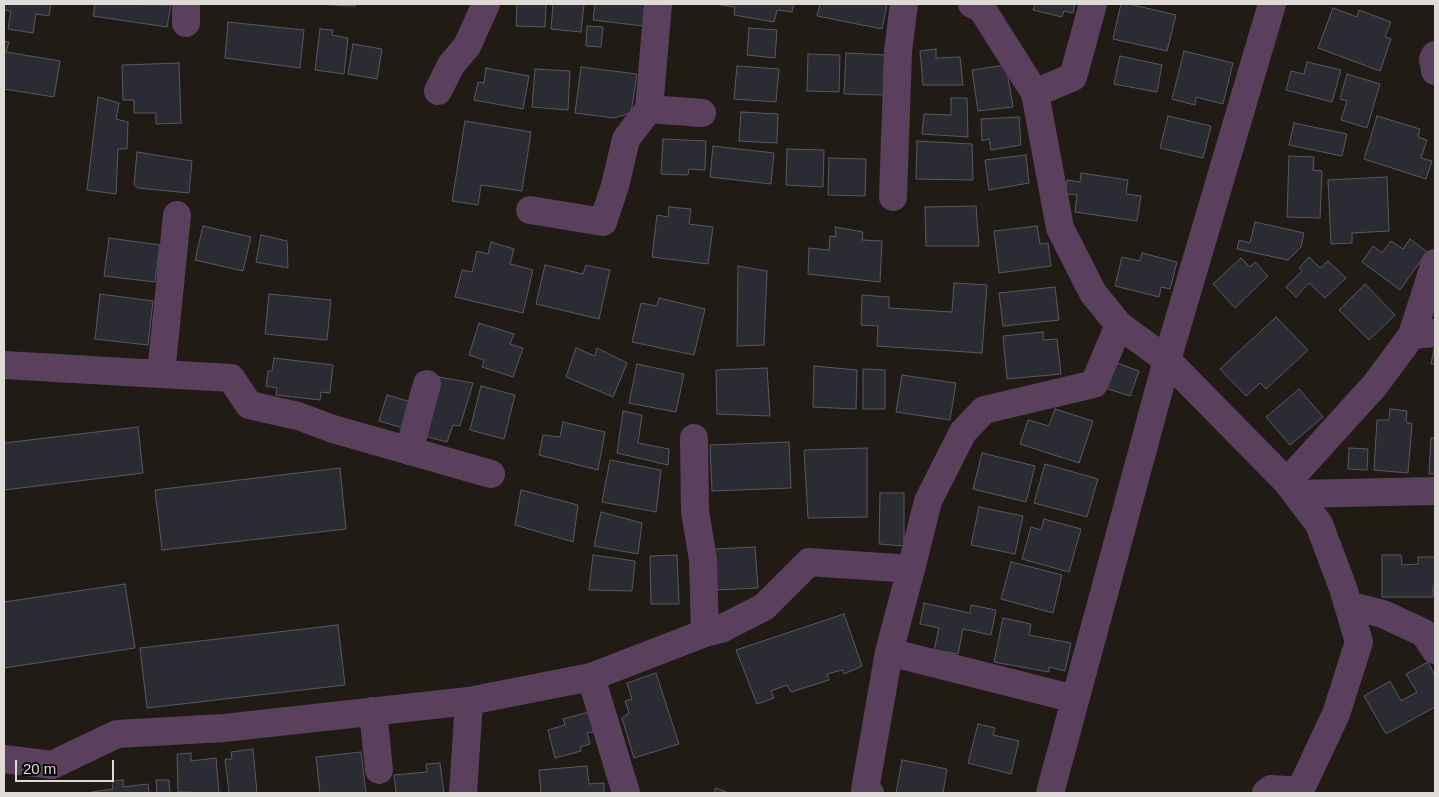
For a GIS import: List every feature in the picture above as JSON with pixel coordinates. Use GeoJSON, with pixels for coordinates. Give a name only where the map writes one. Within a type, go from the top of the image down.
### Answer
{"type":"FeatureCollection","features":[{"type":"Feature","properties":{"kind":"street"},"geometry":{"type":"LineString","coordinates":[[438,91],[452,65],[467,46],[486,4]]}},
{"type":"Feature","properties":{"kind":"street"},"geometry":{"type":"LineString","coordinates":[[530,210],[603,222],[615,186],[626,138],[649,109],[658,4]]}},
{"type":"Feature","properties":{"kind":"street"},"geometry":{"type":"LineString","coordinates":[[893,197],[898,51],[904,4]]}},
{"type":"Feature","properties":{"kind":"street"},"geometry":{"type":"LineString","coordinates":[[972,4],[982,10],[1035,93],[1060,228],[1092,293],[1119,324],[1167,360],[1291,488],[1319,524],[1343,588],[1359,642],[1336,714],[1299,792],[1272,790],[1266,793]]}},
{"type":"Feature","properties":{"kind":"street"},"geometry":{"type":"LineString","coordinates":[[1035,93],[1073,77],[1093,4]]}},
{"type":"Feature","properties":{"kind":"street"},"geometry":{"type":"LineString","coordinates":[[1050,793],[1167,360],[1272,4]]}},
{"type":"Feature","properties":{"kind":"street"},"geometry":{"type":"LineString","coordinates":[[1435,55],[1433,59],[1435,71]]}},
{"type":"Feature","properties":{"kind":"street"},"geometry":{"type":"LineString","coordinates":[[649,109],[702,113]]}},
{"type":"Feature","properties":{"kind":"street"},"geometry":{"type":"LineString","coordinates":[[161,374],[177,215]]}},
{"type":"Feature","properties":{"kind":"street"},"geometry":{"type":"LineString","coordinates":[[1291,488],[1376,385],[1424,334],[1435,263]]}},
{"type":"Feature","properties":{"kind":"street"},"geometry":{"type":"LineString","coordinates":[[870,793],[865,790],[889,652],[912,569],[928,500],[963,432],[984,410],[1094,384],[1119,324]]}},
{"type":"Feature","properties":{"kind":"street"},"geometry":{"type":"LineString","coordinates":[[4,365],[231,378],[249,405],[298,416],[491,474]]}},
{"type":"Feature","properties":{"kind":"street"},"geometry":{"type":"LineString","coordinates":[[410,451],[427,384]]}},
{"type":"Feature","properties":{"kind":"street"},"geometry":{"type":"LineString","coordinates":[[694,438],[695,511],[703,560],[706,633]]}},
{"type":"Feature","properties":{"kind":"street"},"geometry":{"type":"LineString","coordinates":[[1291,488],[1435,491]]}},
{"type":"Feature","properties":{"kind":"street"},"geometry":{"type":"LineString","coordinates":[[4,759],[52,765],[117,734],[224,728],[469,702],[591,677],[721,629],[764,607],[809,562],[912,569]]}},
{"type":"Feature","properties":{"kind":"street"},"geometry":{"type":"LineString","coordinates":[[1348,605],[1383,614],[1424,634],[1435,650]]}},
{"type":"Feature","properties":{"kind":"street"},"geometry":{"type":"LineString","coordinates":[[889,652],[1075,699]]}},
{"type":"Feature","properties":{"kind":"street"},"geometry":{"type":"LineString","coordinates":[[591,677],[626,793]]}},
{"type":"Feature","properties":{"kind":"street"},"geometry":{"type":"LineString","coordinates":[[463,793],[469,702]]}},
{"type":"Feature","properties":{"kind":"street"},"geometry":{"type":"LineString","coordinates":[[373,712],[378,770]]}},
{"type":"Feature","properties":{"kind":"building"},"geometry":{"type":"Polygon","coordinates":[[[4,4],[51,4],[49,16],[36,14],[33,33],[8,29],[11,11],[4,10],[4,4]]]}},
{"type":"Feature","properties":{"kind":"building"},"geometry":{"type":"Polygon","coordinates":[[[95,4],[171,5],[167,27],[93,16],[95,4]]]}},
{"type":"Feature","properties":{"kind":"building"},"geometry":{"type":"Polygon","coordinates":[[[313,4],[355,4],[355,6],[313,4]]]}},
{"type":"Feature","properties":{"kind":"building"},"geometry":{"type":"Polygon","coordinates":[[[517,4],[546,4],[545,27],[516,26],[517,4]]]}},
{"type":"Feature","properties":{"kind":"building"},"geometry":{"type":"Polygon","coordinates":[[[553,4],[584,4],[581,32],[551,29],[553,4]]]}},
{"type":"Feature","properties":{"kind":"building"},"geometry":{"type":"Polygon","coordinates":[[[595,4],[645,4],[643,26],[593,20],[595,4]]]}},
{"type":"Feature","properties":{"kind":"building"},"geometry":{"type":"Polygon","coordinates":[[[715,4],[794,4],[792,12],[777,10],[774,22],[734,15],[735,7],[715,4]]]}},
{"type":"Feature","properties":{"kind":"building"},"geometry":{"type":"Polygon","coordinates":[[[820,4],[887,4],[882,29],[817,16],[820,4]]]}},
{"type":"Feature","properties":{"kind":"building"},"geometry":{"type":"Polygon","coordinates":[[[1035,4],[1075,4],[1073,13],[1064,11],[1062,17],[1033,10],[1035,4]]]}},
{"type":"Feature","properties":{"kind":"building"},"geometry":{"type":"Polygon","coordinates":[[[1121,4],[1129,4],[1176,15],[1167,51],[1113,39],[1121,4]]]}},
{"type":"Feature","properties":{"kind":"building"},"geometry":{"type":"Polygon","coordinates":[[[1333,8],[1357,17],[1359,10],[1391,22],[1385,37],[1391,39],[1380,71],[1318,48],[1333,8]]]}},
{"type":"Feature","properties":{"kind":"building"},"geometry":{"type":"Polygon","coordinates":[[[228,22],[304,30],[300,68],[225,58],[228,22]]]}},
{"type":"Feature","properties":{"kind":"building"},"geometry":{"type":"Polygon","coordinates":[[[587,26],[603,27],[601,47],[586,46],[587,26]]]}},
{"type":"Feature","properties":{"kind":"building"},"geometry":{"type":"Polygon","coordinates":[[[749,28],[777,30],[775,58],[747,55],[749,28]]]}},
{"type":"Feature","properties":{"kind":"building"},"geometry":{"type":"Polygon","coordinates":[[[320,29],[333,30],[332,35],[348,38],[344,74],[315,70],[320,29]]]}},
{"type":"Feature","properties":{"kind":"building"},"geometry":{"type":"Polygon","coordinates":[[[4,41],[9,42],[6,52],[60,61],[54,97],[4,89],[4,41]]]}},
{"type":"Feature","properties":{"kind":"building"},"geometry":{"type":"Polygon","coordinates":[[[353,44],[382,49],[377,79],[348,74],[353,44]]]}},
{"type":"Feature","properties":{"kind":"building"},"geometry":{"type":"Polygon","coordinates":[[[936,49],[936,58],[960,57],[963,85],[923,85],[920,51],[936,49]]]}},
{"type":"Feature","properties":{"kind":"building"},"geometry":{"type":"Polygon","coordinates":[[[1184,51],[1233,63],[1223,104],[1196,97],[1195,105],[1172,99],[1184,51]]]}},
{"type":"Feature","properties":{"kind":"building"},"geometry":{"type":"Polygon","coordinates":[[[846,53],[886,55],[885,95],[844,94],[846,53]]]}},
{"type":"Feature","properties":{"kind":"building"},"geometry":{"type":"Polygon","coordinates":[[[808,54],[840,55],[839,92],[807,91],[808,54]]]}},
{"type":"Feature","properties":{"kind":"building"},"geometry":{"type":"Polygon","coordinates":[[[1120,56],[1162,65],[1157,92],[1114,84],[1120,56]]]}},
{"type":"Feature","properties":{"kind":"building"},"geometry":{"type":"Polygon","coordinates":[[[1307,62],[1341,70],[1332,102],[1286,90],[1291,71],[1304,74],[1307,62]]]}},
{"type":"Feature","properties":{"kind":"building"},"geometry":{"type":"Polygon","coordinates":[[[179,63],[181,123],[156,124],[156,113],[134,113],[134,100],[123,100],[122,65],[179,63]]]}},
{"type":"Feature","properties":{"kind":"building"},"geometry":{"type":"Polygon","coordinates":[[[1006,65],[1013,107],[978,111],[972,70],[1006,65]]]}},
{"type":"Feature","properties":{"kind":"building"},"geometry":{"type":"Polygon","coordinates":[[[737,66],[779,69],[776,102],[734,99],[737,66]]]}},
{"type":"Feature","properties":{"kind":"building"},"geometry":{"type":"Polygon","coordinates":[[[581,67],[637,74],[631,113],[614,118],[575,113],[581,67]]]}},
{"type":"Feature","properties":{"kind":"building"},"geometry":{"type":"Polygon","coordinates":[[[486,68],[529,76],[523,109],[474,100],[478,82],[484,83],[486,68]]]}},
{"type":"Feature","properties":{"kind":"building"},"geometry":{"type":"Polygon","coordinates":[[[535,69],[570,71],[568,110],[532,107],[535,69]]]}},
{"type":"Feature","properties":{"kind":"building"},"geometry":{"type":"Polygon","coordinates":[[[1347,74],[1380,84],[1367,128],[1341,120],[1347,101],[1340,99],[1347,74]]]}},
{"type":"Feature","properties":{"kind":"building"},"geometry":{"type":"Polygon","coordinates":[[[98,97],[119,103],[116,119],[128,122],[127,149],[118,149],[116,194],[87,190],[98,97]]]}},
{"type":"Feature","properties":{"kind":"building"},"geometry":{"type":"Polygon","coordinates":[[[951,98],[967,98],[968,137],[922,134],[924,114],[951,115],[951,98]]]}},
{"type":"Feature","properties":{"kind":"building"},"geometry":{"type":"Polygon","coordinates":[[[741,112],[778,114],[777,143],[739,141],[741,112]]]}},
{"type":"Feature","properties":{"kind":"building"},"geometry":{"type":"Polygon","coordinates":[[[1168,116],[1211,126],[1203,158],[1160,148],[1168,116]]]}},
{"type":"Feature","properties":{"kind":"building"},"geometry":{"type":"Polygon","coordinates":[[[1377,116],[1420,129],[1418,137],[1427,140],[1421,158],[1432,161],[1426,179],[1364,159],[1377,116]]]}},
{"type":"Feature","properties":{"kind":"building"},"geometry":{"type":"Polygon","coordinates":[[[1019,117],[1021,145],[991,150],[989,139],[982,141],[981,119],[1019,117]]]}},
{"type":"Feature","properties":{"kind":"building"},"geometry":{"type":"Polygon","coordinates":[[[465,121],[531,132],[522,191],[481,185],[478,205],[452,201],[465,121]]]}},
{"type":"Feature","properties":{"kind":"building"},"geometry":{"type":"Polygon","coordinates":[[[1294,123],[1347,134],[1342,156],[1289,145],[1294,123]]]}},
{"type":"Feature","properties":{"kind":"building"},"geometry":{"type":"Polygon","coordinates":[[[663,139],[706,141],[705,170],[689,169],[688,175],[661,174],[663,139]]]}},
{"type":"Feature","properties":{"kind":"building"},"geometry":{"type":"Polygon","coordinates":[[[917,141],[972,144],[973,180],[916,179],[917,141]]]}},
{"type":"Feature","properties":{"kind":"building"},"geometry":{"type":"Polygon","coordinates":[[[713,146],[774,153],[771,184],[710,177],[713,146]]]}},
{"type":"Feature","properties":{"kind":"building"},"geometry":{"type":"Polygon","coordinates":[[[787,149],[824,150],[823,187],[786,185],[787,149]]]}},
{"type":"Feature","properties":{"kind":"building"},"geometry":{"type":"Polygon","coordinates":[[[137,152],[192,161],[189,193],[138,188],[134,185],[137,152]]]}},
{"type":"Feature","properties":{"kind":"building"},"geometry":{"type":"Polygon","coordinates":[[[1026,155],[1029,183],[989,190],[985,160],[1026,155]]]}},
{"type":"Feature","properties":{"kind":"building"},"geometry":{"type":"Polygon","coordinates":[[[1289,156],[1314,157],[1313,170],[1322,171],[1320,218],[1287,217],[1289,156]]]}},
{"type":"Feature","properties":{"kind":"building"},"geometry":{"type":"Polygon","coordinates":[[[829,158],[866,159],[865,196],[828,195],[829,158]]]}},
{"type":"Feature","properties":{"kind":"building"},"geometry":{"type":"Polygon","coordinates":[[[1081,173],[1128,180],[1126,194],[1141,196],[1137,221],[1075,212],[1077,195],[1065,194],[1067,180],[1080,182],[1081,173]]]}},
{"type":"Feature","properties":{"kind":"building"},"geometry":{"type":"Polygon","coordinates":[[[1387,177],[1389,231],[1352,233],[1352,243],[1331,244],[1328,180],[1387,177]]]}},
{"type":"Feature","properties":{"kind":"building"},"geometry":{"type":"Polygon","coordinates":[[[976,206],[979,246],[926,246],[925,207],[976,206]]]}},
{"type":"Feature","properties":{"kind":"building"},"geometry":{"type":"Polygon","coordinates":[[[669,207],[691,209],[689,224],[713,227],[708,264],[652,257],[657,215],[668,217],[669,207]]]}},
{"type":"Feature","properties":{"kind":"building"},"geometry":{"type":"Polygon","coordinates":[[[1255,222],[1304,233],[1301,247],[1288,260],[1237,249],[1239,240],[1250,243],[1255,222]]]}},
{"type":"Feature","properties":{"kind":"building"},"geometry":{"type":"Polygon","coordinates":[[[203,226],[251,237],[243,271],[195,260],[203,226]]]}},
{"type":"Feature","properties":{"kind":"building"},"geometry":{"type":"Polygon","coordinates":[[[1037,226],[1040,244],[1048,243],[1051,266],[999,273],[994,231],[1037,226]]]}},
{"type":"Feature","properties":{"kind":"building"},"geometry":{"type":"Polygon","coordinates":[[[835,227],[863,232],[862,240],[882,241],[880,282],[808,274],[809,248],[829,250],[830,236],[836,237],[835,227]]]}},
{"type":"Feature","properties":{"kind":"building"},"geometry":{"type":"Polygon","coordinates":[[[261,235],[287,241],[288,268],[256,262],[261,235]]]}},
{"type":"Feature","properties":{"kind":"building"},"geometry":{"type":"Polygon","coordinates":[[[109,238],[160,245],[155,282],[104,276],[109,238]]]}},
{"type":"Feature","properties":{"kind":"building"},"geometry":{"type":"Polygon","coordinates":[[[1410,239],[1427,252],[1400,290],[1362,262],[1373,246],[1382,253],[1391,241],[1403,249],[1410,239]]]}},
{"type":"Feature","properties":{"kind":"building"},"geometry":{"type":"Polygon","coordinates":[[[491,242],[514,249],[510,264],[533,270],[523,313],[455,297],[462,270],[472,272],[477,251],[488,254],[491,242]]]}},
{"type":"Feature","properties":{"kind":"building"},"geometry":{"type":"Polygon","coordinates":[[[1142,253],[1177,262],[1170,289],[1161,287],[1159,297],[1115,286],[1122,257],[1140,261],[1142,253]]]}},
{"type":"Feature","properties":{"kind":"building"},"geometry":{"type":"Polygon","coordinates":[[[1309,257],[1320,268],[1328,261],[1346,278],[1325,298],[1309,283],[1296,297],[1286,287],[1302,271],[1299,268],[1309,257]]]}},
{"type":"Feature","properties":{"kind":"building"},"geometry":{"type":"Polygon","coordinates":[[[1241,258],[1250,267],[1255,262],[1268,276],[1235,308],[1213,284],[1241,258]]]}},
{"type":"Feature","properties":{"kind":"building"},"geometry":{"type":"Polygon","coordinates":[[[545,265],[583,274],[586,265],[610,270],[599,319],[536,304],[545,265]]]}},
{"type":"Feature","properties":{"kind":"building"},"geometry":{"type":"Polygon","coordinates":[[[738,266],[767,271],[764,345],[737,346],[738,266]]]}},
{"type":"Feature","properties":{"kind":"building"},"geometry":{"type":"Polygon","coordinates":[[[954,283],[987,285],[982,353],[877,346],[878,326],[861,325],[862,295],[889,297],[889,308],[952,312],[954,283]]]}},
{"type":"Feature","properties":{"kind":"building"},"geometry":{"type":"Polygon","coordinates":[[[1365,284],[1395,315],[1369,340],[1339,310],[1365,284]]]}},
{"type":"Feature","properties":{"kind":"building"},"geometry":{"type":"Polygon","coordinates":[[[1055,287],[1059,320],[1003,326],[999,293],[1055,287]]]}},
{"type":"Feature","properties":{"kind":"building"},"geometry":{"type":"Polygon","coordinates":[[[100,294],[153,301],[148,345],[95,339],[100,294]]]}},
{"type":"Feature","properties":{"kind":"building"},"geometry":{"type":"Polygon","coordinates":[[[269,294],[331,300],[327,340],[265,334],[269,294]]]}},
{"type":"Feature","properties":{"kind":"building"},"geometry":{"type":"Polygon","coordinates":[[[659,298],[705,309],[694,355],[632,342],[641,303],[657,306],[659,298]]]}},
{"type":"Feature","properties":{"kind":"building"},"geometry":{"type":"Polygon","coordinates":[[[1276,317],[1308,350],[1266,389],[1260,383],[1246,396],[1220,369],[1276,317]]]}},
{"type":"Feature","properties":{"kind":"building"},"geometry":{"type":"Polygon","coordinates":[[[479,323],[514,334],[510,344],[523,348],[513,377],[482,367],[484,360],[469,355],[479,323]]]}},
{"type":"Feature","properties":{"kind":"building"},"geometry":{"type":"Polygon","coordinates":[[[1043,332],[1043,340],[1057,339],[1061,374],[1007,379],[1003,336],[1043,332]]]}},
{"type":"Feature","properties":{"kind":"building"},"geometry":{"type":"Polygon","coordinates":[[[576,348],[595,356],[597,348],[627,363],[613,397],[566,377],[576,348]]]}},
{"type":"Feature","properties":{"kind":"building"},"geometry":{"type":"Polygon","coordinates":[[[1434,349],[1435,364],[1431,364],[1434,349]]]}},
{"type":"Feature","properties":{"kind":"building"},"geometry":{"type":"Polygon","coordinates":[[[274,358],[333,365],[330,393],[321,392],[320,400],[276,395],[277,388],[266,386],[268,371],[272,371],[274,358]]]}},
{"type":"Feature","properties":{"kind":"building"},"geometry":{"type":"Polygon","coordinates":[[[1114,362],[1139,371],[1130,396],[1105,388],[1114,362]]]}},
{"type":"Feature","properties":{"kind":"building"},"geometry":{"type":"Polygon","coordinates":[[[637,364],[684,374],[676,412],[629,403],[637,364]]]}},
{"type":"Feature","properties":{"kind":"building"},"geometry":{"type":"Polygon","coordinates":[[[814,366],[857,370],[856,409],[813,407],[814,366]]]}},
{"type":"Feature","properties":{"kind":"building"},"geometry":{"type":"Polygon","coordinates":[[[767,368],[770,416],[717,414],[716,370],[767,368]]]}},
{"type":"Feature","properties":{"kind":"building"},"geometry":{"type":"Polygon","coordinates":[[[863,369],[885,370],[885,409],[863,409],[863,369]]]}},
{"type":"Feature","properties":{"kind":"building"},"geometry":{"type":"Polygon","coordinates":[[[902,375],[956,383],[950,420],[896,412],[902,375]]]}},
{"type":"Feature","properties":{"kind":"building"},"geometry":{"type":"Polygon","coordinates":[[[439,377],[473,383],[460,426],[453,425],[447,442],[424,436],[439,377]]]}},
{"type":"Feature","properties":{"kind":"building"},"geometry":{"type":"Polygon","coordinates":[[[481,386],[515,395],[504,439],[470,430],[481,386]]]}},
{"type":"Feature","properties":{"kind":"building"},"geometry":{"type":"Polygon","coordinates":[[[1299,389],[1323,417],[1290,445],[1266,417],[1299,389]]]}},
{"type":"Feature","properties":{"kind":"building"},"geometry":{"type":"Polygon","coordinates":[[[387,395],[411,402],[403,428],[379,421],[387,395]]]}},
{"type":"Feature","properties":{"kind":"building"},"geometry":{"type":"Polygon","coordinates":[[[1055,409],[1093,421],[1079,463],[1020,444],[1028,420],[1049,426],[1055,409]]]}},
{"type":"Feature","properties":{"kind":"building"},"geometry":{"type":"Polygon","coordinates":[[[1390,409],[1407,411],[1406,422],[1412,424],[1408,473],[1374,470],[1377,420],[1389,420],[1390,409]]]}},
{"type":"Feature","properties":{"kind":"building"},"geometry":{"type":"Polygon","coordinates":[[[623,411],[642,415],[638,443],[669,449],[668,465],[617,453],[623,411]]]}},
{"type":"Feature","properties":{"kind":"building"},"geometry":{"type":"Polygon","coordinates":[[[563,422],[605,432],[598,470],[539,455],[543,435],[560,437],[563,422]]]}},
{"type":"Feature","properties":{"kind":"building"},"geometry":{"type":"Polygon","coordinates":[[[138,427],[143,473],[4,490],[4,443],[138,427]]]}},
{"type":"Feature","properties":{"kind":"building"},"geometry":{"type":"Polygon","coordinates":[[[1431,438],[1435,438],[1435,474],[1429,474],[1431,438]]]}},
{"type":"Feature","properties":{"kind":"building"},"geometry":{"type":"Polygon","coordinates":[[[789,442],[791,488],[712,491],[710,445],[789,442]]]}},
{"type":"Feature","properties":{"kind":"building"},"geometry":{"type":"Polygon","coordinates":[[[867,448],[867,517],[808,518],[804,450],[867,448]]]}},
{"type":"Feature","properties":{"kind":"building"},"geometry":{"type":"Polygon","coordinates":[[[1349,448],[1368,449],[1367,470],[1348,469],[1349,448]]]}},
{"type":"Feature","properties":{"kind":"building"},"geometry":{"type":"Polygon","coordinates":[[[982,453],[1035,466],[1026,502],[973,489],[982,453]]]}},
{"type":"Feature","properties":{"kind":"building"},"geometry":{"type":"Polygon","coordinates":[[[610,460],[661,470],[656,512],[602,502],[610,460]]]}},
{"type":"Feature","properties":{"kind":"building"},"geometry":{"type":"Polygon","coordinates":[[[1045,464],[1098,479],[1087,517],[1034,503],[1045,464]]]}},
{"type":"Feature","properties":{"kind":"building"},"geometry":{"type":"Polygon","coordinates":[[[340,468],[346,529],[162,550],[155,490],[340,468]]]}},
{"type":"Feature","properties":{"kind":"building"},"geometry":{"type":"Polygon","coordinates":[[[521,490],[578,505],[573,542],[515,525],[521,490]]]}},
{"type":"Feature","properties":{"kind":"building"},"geometry":{"type":"Polygon","coordinates":[[[880,493],[904,493],[904,546],[879,544],[880,493]]]}},
{"type":"Feature","properties":{"kind":"building"},"geometry":{"type":"Polygon","coordinates":[[[979,507],[1023,516],[1015,554],[971,545],[979,507]]]}},
{"type":"Feature","properties":{"kind":"building"},"geometry":{"type":"Polygon","coordinates":[[[601,512],[642,523],[638,554],[594,546],[601,512]]]}},
{"type":"Feature","properties":{"kind":"building"},"geometry":{"type":"Polygon","coordinates":[[[1044,519],[1081,529],[1069,572],[1022,559],[1031,527],[1041,530],[1044,519]]]}},
{"type":"Feature","properties":{"kind":"building"},"geometry":{"type":"Polygon","coordinates":[[[755,547],[758,588],[716,590],[714,549],[755,547]]]}},
{"type":"Feature","properties":{"kind":"building"},"geometry":{"type":"Polygon","coordinates":[[[593,555],[635,561],[632,591],[589,590],[593,555]]]}},
{"type":"Feature","properties":{"kind":"building"},"geometry":{"type":"Polygon","coordinates":[[[677,555],[679,604],[651,604],[650,556],[677,555]]]}},
{"type":"Feature","properties":{"kind":"building"},"geometry":{"type":"Polygon","coordinates":[[[1382,555],[1401,555],[1402,565],[1418,564],[1418,557],[1435,557],[1433,597],[1382,597],[1382,555]]]}},
{"type":"Feature","properties":{"kind":"building"},"geometry":{"type":"Polygon","coordinates":[[[1011,562],[1062,575],[1053,613],[1001,599],[1011,562]]]}},
{"type":"Feature","properties":{"kind":"building"},"geometry":{"type":"Polygon","coordinates":[[[125,584],[135,648],[4,668],[4,602],[125,584]]]}},
{"type":"Feature","properties":{"kind":"building"},"geometry":{"type":"Polygon","coordinates":[[[924,603],[970,613],[971,605],[996,610],[991,635],[963,629],[958,654],[934,650],[939,628],[920,624],[924,603]]]}},
{"type":"Feature","properties":{"kind":"building"},"geometry":{"type":"Polygon","coordinates":[[[844,614],[862,666],[844,674],[842,670],[827,674],[829,680],[791,692],[787,685],[771,691],[774,698],[757,704],[736,650],[844,614]]]}},
{"type":"Feature","properties":{"kind":"building"},"geometry":{"type":"Polygon","coordinates":[[[1003,618],[1031,624],[1029,635],[1071,643],[1065,671],[1049,667],[1049,672],[994,662],[1003,618]]]}},
{"type":"Feature","properties":{"kind":"building"},"geometry":{"type":"Polygon","coordinates":[[[338,625],[345,685],[147,708],[140,648],[338,625]]]}},
{"type":"Feature","properties":{"kind":"building"},"geometry":{"type":"Polygon","coordinates":[[[1428,662],[1435,676],[1435,707],[1386,734],[1364,696],[1390,681],[1401,701],[1417,692],[1406,674],[1428,662]]]}},
{"type":"Feature","properties":{"kind":"building"},"geometry":{"type":"Polygon","coordinates":[[[656,673],[679,744],[634,758],[622,718],[629,713],[625,701],[632,699],[627,683],[656,673]]]}},
{"type":"Feature","properties":{"kind":"building"},"geometry":{"type":"Polygon","coordinates":[[[589,712],[595,732],[587,733],[590,744],[580,747],[581,751],[555,758],[548,730],[565,725],[563,719],[589,712]]]}},
{"type":"Feature","properties":{"kind":"building"},"geometry":{"type":"Polygon","coordinates":[[[978,724],[995,728],[993,735],[1019,741],[1011,774],[968,763],[978,724]]]}},
{"type":"Feature","properties":{"kind":"building"},"geometry":{"type":"Polygon","coordinates":[[[253,749],[257,793],[229,793],[225,759],[232,759],[231,752],[253,749]]]}},
{"type":"Feature","properties":{"kind":"building"},"geometry":{"type":"Polygon","coordinates":[[[361,752],[366,793],[320,793],[316,757],[361,752]]]}},
{"type":"Feature","properties":{"kind":"building"},"geometry":{"type":"Polygon","coordinates":[[[191,753],[191,761],[216,758],[219,793],[178,792],[177,754],[191,753]]]}},
{"type":"Feature","properties":{"kind":"building"},"geometry":{"type":"Polygon","coordinates":[[[902,760],[947,769],[943,793],[896,793],[902,760]]]}},
{"type":"Feature","properties":{"kind":"building"},"geometry":{"type":"Polygon","coordinates":[[[440,763],[444,793],[396,793],[394,775],[427,772],[426,764],[440,763]]]}},
{"type":"Feature","properties":{"kind":"building"},"geometry":{"type":"Polygon","coordinates":[[[587,766],[589,784],[604,783],[604,793],[541,793],[539,770],[587,766]]]}},
{"type":"Feature","properties":{"kind":"building"},"geometry":{"type":"Polygon","coordinates":[[[123,780],[123,787],[148,784],[149,793],[92,793],[113,789],[112,781],[123,780]]]}},
{"type":"Feature","properties":{"kind":"building"},"geometry":{"type":"Polygon","coordinates":[[[156,780],[169,780],[170,793],[157,793],[156,780]]]}},
{"type":"Feature","properties":{"kind":"building"},"geometry":{"type":"Polygon","coordinates":[[[716,788],[729,793],[714,793],[716,788]]]}}]}
